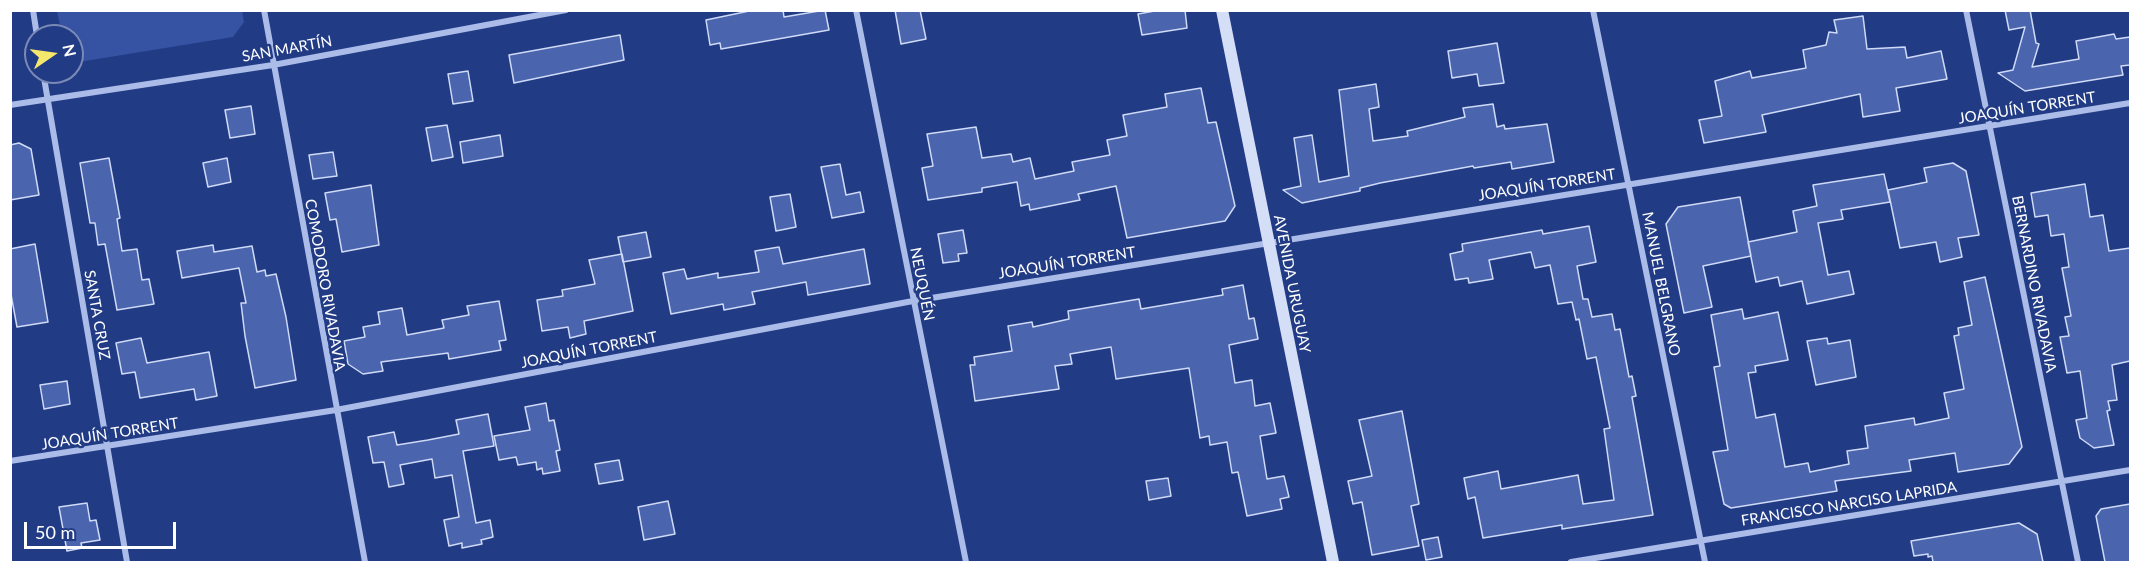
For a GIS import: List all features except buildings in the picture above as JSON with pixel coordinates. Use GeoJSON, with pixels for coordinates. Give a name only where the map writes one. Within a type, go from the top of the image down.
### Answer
{"type":"FeatureCollection","features":[{"type":"Feature","properties":{"kind":"main road","name":"AVENIDA URUGUAY"},"geometry":{"type":"LineString","coordinates":[[1222,10],[1333,562]]}},
{"type":"Feature","properties":{"kind":"street","name":"COMODORO RIVADAVIA"},"geometry":{"type":"LineString","coordinates":[[264,10],[365,562]]}},
{"type":"Feature","properties":{"kind":"street","name":"SAN MARTÍN"},"geometry":{"type":"LineString","coordinates":[[10,105],[273,65],[566,10]]}},
{"type":"Feature","properties":{"kind":"street","name":"NEUQUÉN"},"geometry":{"type":"LineString","coordinates":[[856,10],[966,562]]}},
{"type":"Feature","properties":{"kind":"street","name":"MANUEL BELGRANO"},"geometry":{"type":"LineString","coordinates":[[1593,10],[1705,562]]}},
{"type":"Feature","properties":{"kind":"street","name":"BERNARDINO RIVADAVIA"},"geometry":{"type":"LineString","coordinates":[[1966,10],[2078,562]]}},
{"type":"Feature","properties":{"kind":"street","name":"SANTA CRUZ"},"geometry":{"type":"LineString","coordinates":[[46,84],[127,562]]}},
{"type":"Feature","properties":{"kind":"street","name":"JOAQUÍN TORRENT"},"geometry":{"type":"LineString","coordinates":[[10,461],[336,410],[914,301],[2130,103]]}},
{"type":"Feature","properties":{"kind":"street","name":"FRANCISCO NARCISO LAPRIDA"},"geometry":{"type":"LineString","coordinates":[[1571,562],[2130,470]]}},
{"type":"Feature","properties":{"kind":"shaded area"},"geometry":{"type":"Polygon","coordinates":[[[57,11],[242,11],[244,22],[233,37],[84,61],[84,24],[60,24],[57,11]]]}}]}
